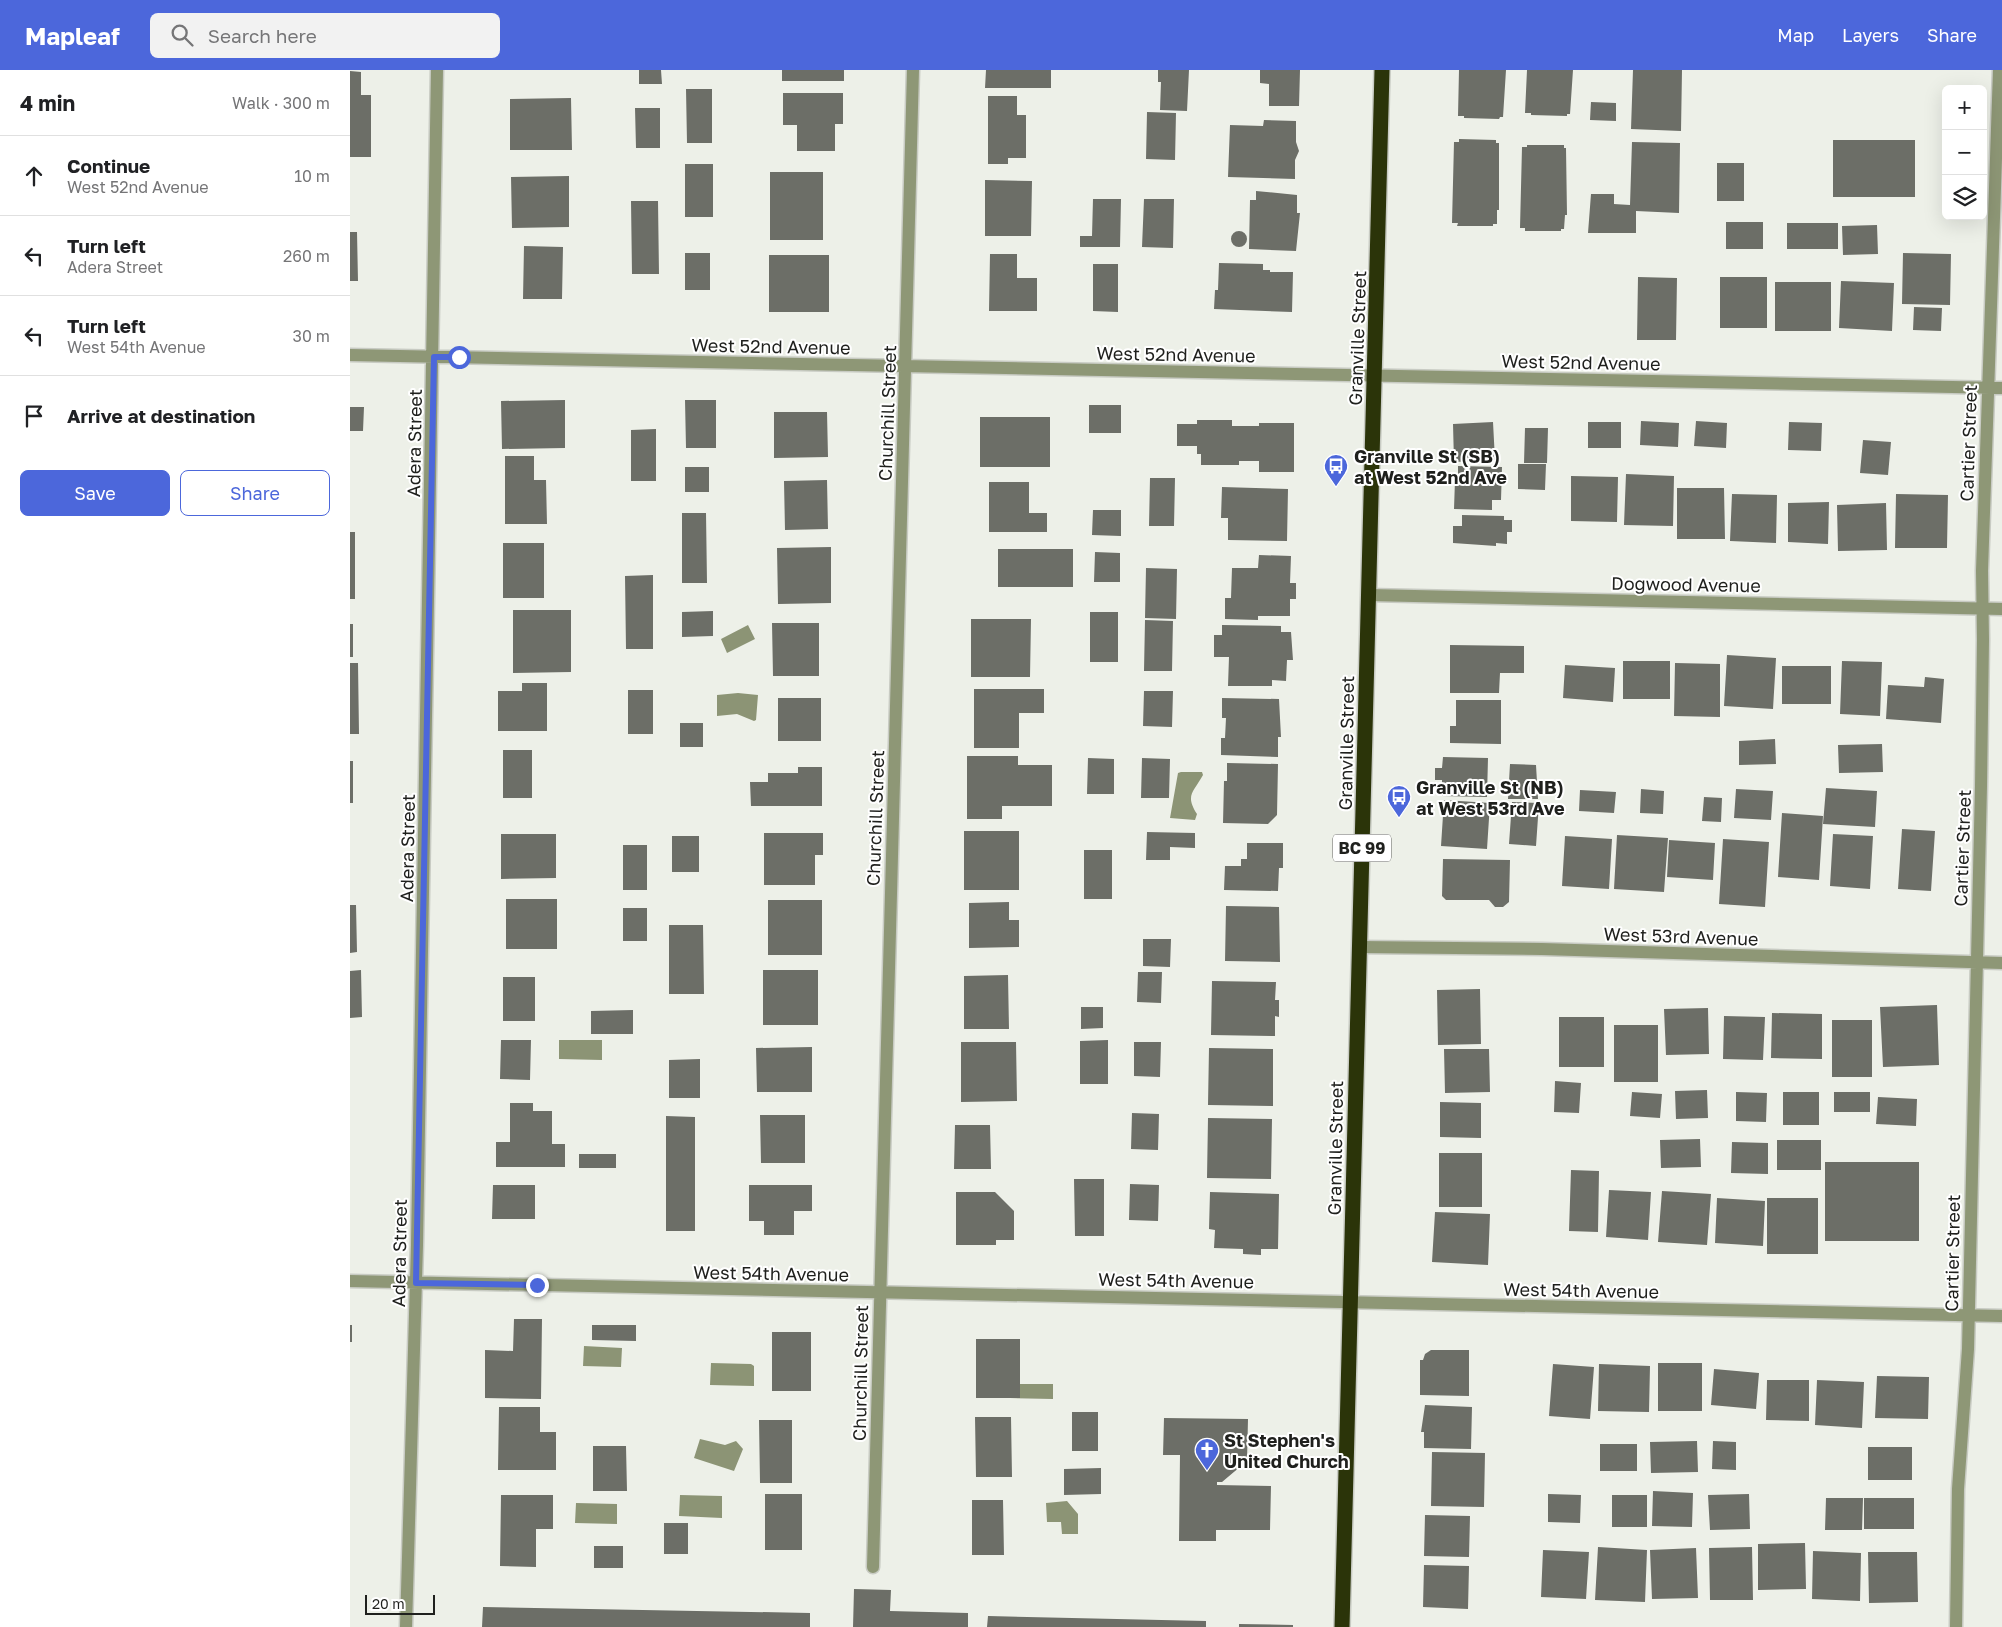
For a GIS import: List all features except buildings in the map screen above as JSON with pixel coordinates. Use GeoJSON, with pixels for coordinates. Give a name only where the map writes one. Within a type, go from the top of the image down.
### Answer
{"type":"FeatureCollection","features":[{"type":"Feature","properties":{"kind":"highway","name":"Granville Street"},"geometry":{"type":"LineString","coordinates":[[1342,1627],[1382,70]]}},
{"type":"Feature","properties":{"kind":"street","name":"Adera Street"},"geometry":{"type":"LineString","coordinates":[[406,1627],[416,1283],[434,357],[437,70]]}},
{"type":"Feature","properties":{"kind":"street","name":"Churchill Street"},"geometry":{"type":"LineString","coordinates":[[873,1567],[913,70]]}},
{"type":"Feature","properties":{"kind":"street","name":"Cartier Street"},"geometry":{"type":"LineString","coordinates":[[1956,1627],[1958,1489],[1968,1316],[1983,608],[1982,571],[1999,70]]}},
{"type":"Feature","properties":{"kind":"street","name":"West 52nd Avenue"},"geometry":{"type":"LineString","coordinates":[[350,355],[2002,388]]}},
{"type":"Feature","properties":{"kind":"street","name":"Dogwood Avenue"},"geometry":{"type":"LineString","coordinates":[[1369,595],[2002,609]]}},
{"type":"Feature","properties":{"kind":"street","name":"West 53rd Avenue"},"geometry":{"type":"LineString","coordinates":[[1359,947],[1542,949],[2002,963]]}},
{"type":"Feature","properties":{"kind":"street","name":"West 54th Avenue"},"geometry":{"type":"LineString","coordinates":[[350,1280],[416,1283],[2002,1316]]}},
{"type":"Feature","properties":{"kind":"shaded area"},"geometry":{"type":"Polygon","coordinates":[[[748,625],[755,639],[727,653],[721,639],[748,625]]]}},
{"type":"Feature","properties":{"kind":"shaded area"},"geometry":{"type":"Polygon","coordinates":[[[738,693],[758,695],[756,720],[754,721],[737,714],[717,716],[717,695],[738,693]]]}},
{"type":"Feature","properties":{"kind":"shaded area"},"geometry":{"type":"Polygon","coordinates":[[[1202,772],[1203,775],[1191,798],[1193,808],[1197,814],[1195,820],[1170,818],[1178,773],[1202,772]]]}},
{"type":"Feature","properties":{"kind":"shaded area"},"geometry":{"type":"Polygon","coordinates":[[[559,1040],[602,1040],[602,1060],[559,1059],[559,1040]]]}},
{"type":"Feature","properties":{"kind":"shaded area"},"geometry":{"type":"Polygon","coordinates":[[[584,1346],[622,1348],[621,1367],[583,1366],[584,1346]]]}},
{"type":"Feature","properties":{"kind":"shaded area"},"geometry":{"type":"Polygon","coordinates":[[[711,1363],[751,1364],[754,1366],[754,1386],[710,1385],[711,1363]]]}},
{"type":"Feature","properties":{"kind":"shaded area"},"geometry":{"type":"Polygon","coordinates":[[[1010,1384],[1053,1384],[1053,1399],[1010,1398],[1010,1384]]]}},
{"type":"Feature","properties":{"kind":"shaded area"},"geometry":{"type":"Polygon","coordinates":[[[700,1439],[725,1445],[736,1441],[743,1449],[734,1471],[694,1458],[700,1439]]]}},
{"type":"Feature","properties":{"kind":"shaded area"},"geometry":{"type":"Polygon","coordinates":[[[680,1495],[722,1496],[722,1518],[679,1516],[680,1495]]]}},
{"type":"Feature","properties":{"kind":"shaded area"},"geometry":{"type":"Polygon","coordinates":[[[1067,1501],[1078,1514],[1078,1534],[1062,1534],[1061,1522],[1047,1522],[1046,1503],[1067,1501]]]}},
{"type":"Feature","properties":{"kind":"shaded area"},"geometry":{"type":"Polygon","coordinates":[[[576,1503],[617,1504],[617,1524],[575,1523],[576,1503]]]}},
{"type":"Feature","properties":{"kind":"place","name":"Granville St (SB) at West 52nd Ave"},"geometry":{"type":"Point","coordinates":[1336,487]}},
{"type":"Feature","properties":{"kind":"place","name":"Granville St (NB) at West 53rd Ave"},"geometry":{"type":"Point","coordinates":[1399,818]}},
{"type":"Feature","properties":{"kind":"place","name":"St Stephen's United Church"},"geometry":{"type":"Point","coordinates":[1207,1471]}},
{"type":"Feature","properties":{"kind":"route"},"geometry":{"type":"LineString","coordinates":[[459,357],[434,357],[416,1283],[537,1285]]}}]}
